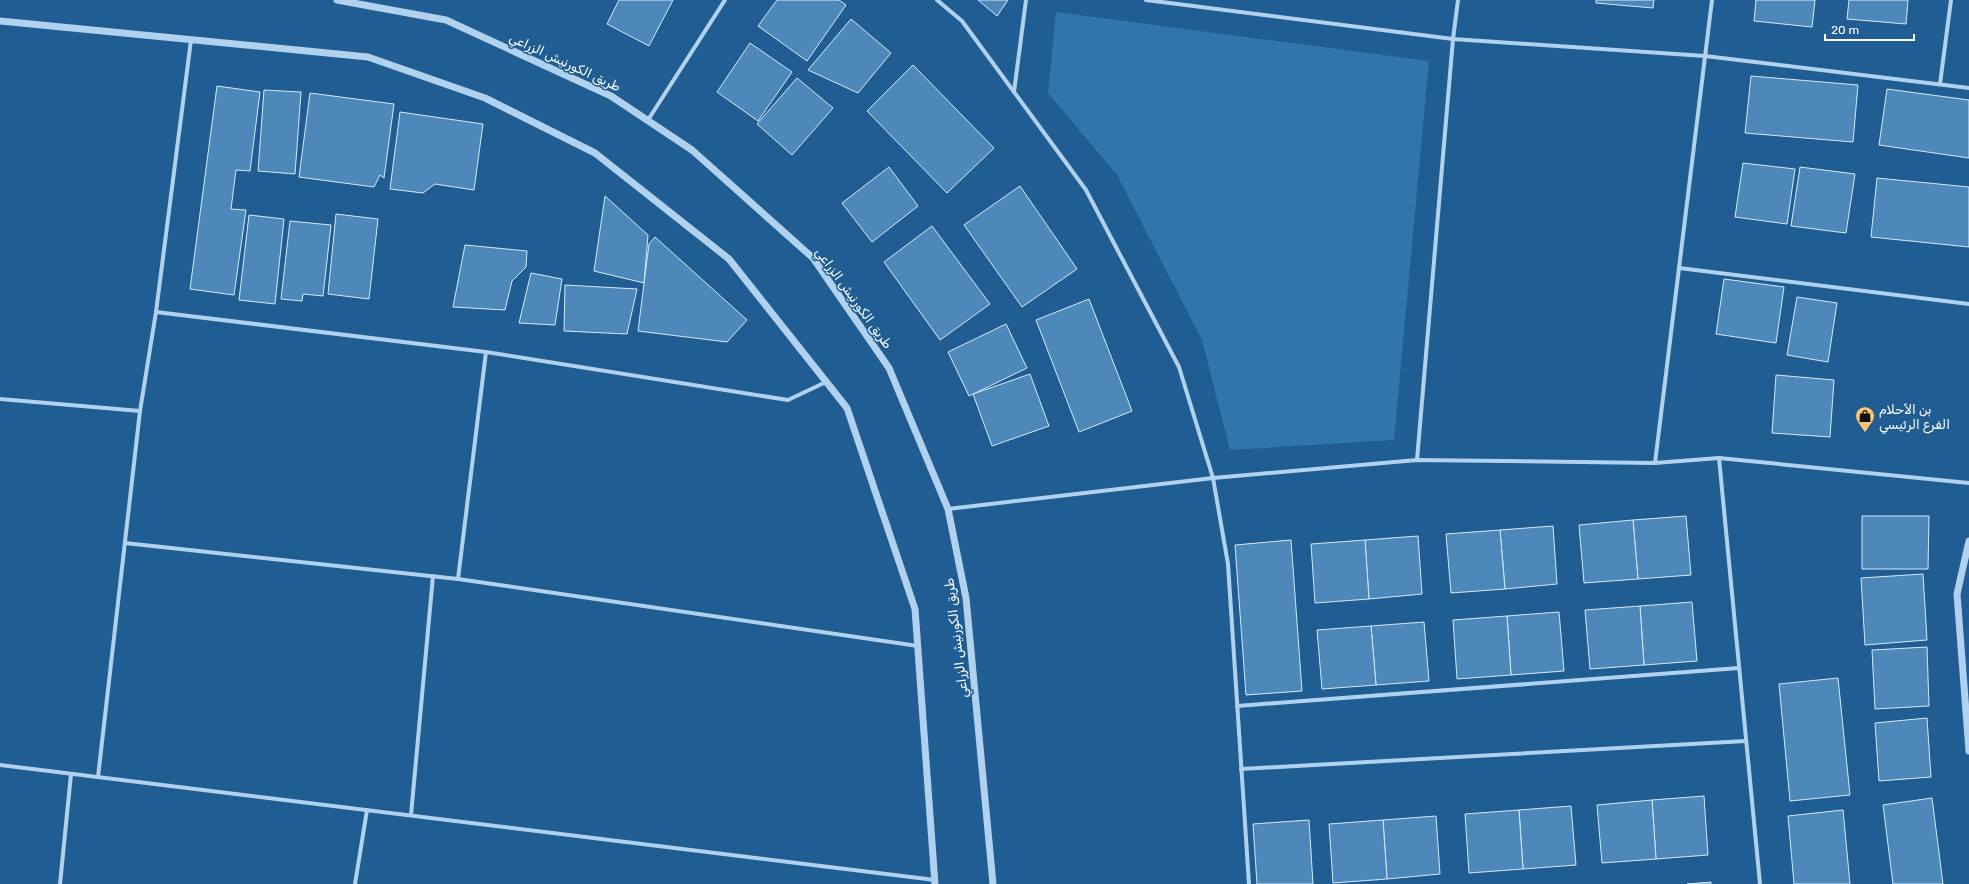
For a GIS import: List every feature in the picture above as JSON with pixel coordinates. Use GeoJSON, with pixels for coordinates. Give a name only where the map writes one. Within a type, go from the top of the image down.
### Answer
{"type":"FeatureCollection","features":[{"type":"Feature","properties":{"kind":"street","name":"طريق الكورنيش الزراعي"},"geometry":{"type":"LineString","coordinates":[[337,0],[446,20],[611,96],[692,150],[813,258],[889,368],[948,509],[966,598],[993,884]]}},
{"type":"Feature","properties":{"kind":"street"},"geometry":{"type":"LineString","coordinates":[[648,120],[725,0]]}},
{"type":"Feature","properties":{"kind":"street"},"geometry":{"type":"LineString","coordinates":[[937,0],[962,21],[1086,190],[1179,367],[1213,478],[1228,564],[1249,884]]}},
{"type":"Feature","properties":{"kind":"street"},"geometry":{"type":"LineString","coordinates":[[1014,92],[1026,0]]}},
{"type":"Feature","properties":{"kind":"street"},"geometry":{"type":"LineString","coordinates":[[1146,0],[1453,40],[1705,56],[1969,88]]}},
{"type":"Feature","properties":{"kind":"street"},"geometry":{"type":"LineString","coordinates":[[1417,460],[1453,40],[1458,0]]}},
{"type":"Feature","properties":{"kind":"street"},"geometry":{"type":"LineString","coordinates":[[1655,463],[1712,0]]}},
{"type":"Feature","properties":{"kind":"street"},"geometry":{"type":"LineString","coordinates":[[1940,84],[1951,0]]}},
{"type":"Feature","properties":{"kind":"street"},"geometry":{"type":"LineString","coordinates":[[0,21],[368,57],[485,98],[594,153],[729,259],[847,408],[915,609],[935,882],[411,815],[0,765]]}},
{"type":"Feature","properties":{"kind":"street"},"geometry":{"type":"LineString","coordinates":[[98,777],[140,411],[156,312],[191,40]]}},
{"type":"Feature","properties":{"kind":"street"},"geometry":{"type":"LineString","coordinates":[[1679,268],[1969,304]]}},
{"type":"Feature","properties":{"kind":"street"},"geometry":{"type":"LineString","coordinates":[[156,312],[486,352],[788,400],[826,382]]}},
{"type":"Feature","properties":{"kind":"street"},"geometry":{"type":"LineString","coordinates":[[458,579],[486,352]]}},
{"type":"Feature","properties":{"kind":"street"},"geometry":{"type":"LineString","coordinates":[[0,399],[140,411]]}},
{"type":"Feature","properties":{"kind":"street"},"geometry":{"type":"LineString","coordinates":[[948,509],[1213,478],[1417,460],[1655,463],[1719,458],[1969,483]]}},
{"type":"Feature","properties":{"kind":"street"},"geometry":{"type":"LineString","coordinates":[[1719,458],[1760,884]]}},
{"type":"Feature","properties":{"kind":"street"},"geometry":{"type":"LineString","coordinates":[[1969,541],[1957,594],[1969,750]]}},
{"type":"Feature","properties":{"kind":"street"},"geometry":{"type":"LineString","coordinates":[[125,543],[458,579],[918,646]]}},
{"type":"Feature","properties":{"kind":"street"},"geometry":{"type":"LineString","coordinates":[[411,815],[433,576]]}},
{"type":"Feature","properties":{"kind":"street"},"geometry":{"type":"LineString","coordinates":[[1237,706],[1739,668]]}},
{"type":"Feature","properties":{"kind":"street"},"geometry":{"type":"LineString","coordinates":[[1241,769],[1746,741]]}},
{"type":"Feature","properties":{"kind":"street"},"geometry":{"type":"LineString","coordinates":[[60,884],[71,774]]}},
{"type":"Feature","properties":{"kind":"street"},"geometry":{"type":"LineString","coordinates":[[356,884],[367,810]]}},
{"type":"Feature","properties":{"kind":"shaded area"},"geometry":{"type":"Polygon","coordinates":[[[1056,12],[1429,61],[1394,440],[1230,450],[1202,340],[1117,175],[1048,93],[1056,12]]]}},
{"type":"Feature","properties":{"kind":"building"},"geometry":{"type":"Polygon","coordinates":[[[619,0],[673,0],[649,46],[607,24],[619,0]]]}},
{"type":"Feature","properties":{"kind":"building"},"geometry":{"type":"Polygon","coordinates":[[[777,0],[839,0],[846,5],[807,61],[758,26],[777,0]]]}},
{"type":"Feature","properties":{"kind":"building"},"geometry":{"type":"Polygon","coordinates":[[[978,0],[1008,0],[997,16],[978,0]]]}},
{"type":"Feature","properties":{"kind":"building"},"geometry":{"type":"Polygon","coordinates":[[[1596,0],[1654,0],[1653,8],[1596,3],[1596,0]]]}},
{"type":"Feature","properties":{"kind":"building"},"geometry":{"type":"Polygon","coordinates":[[[1756,0],[1815,0],[1812,27],[1754,21],[1756,0]]]}},
{"type":"Feature","properties":{"kind":"building"},"geometry":{"type":"Polygon","coordinates":[[[1849,0],[1908,0],[1906,24],[1847,19],[1849,0]]]}},
{"type":"Feature","properties":{"kind":"building"},"geometry":{"type":"Polygon","coordinates":[[[851,19],[891,53],[858,93],[808,70],[851,19]]]}},
{"type":"Feature","properties":{"kind":"building"},"geometry":{"type":"Polygon","coordinates":[[[750,43],[792,72],[758,121],[717,92],[750,43]]]}},
{"type":"Feature","properties":{"kind":"building"},"geometry":{"type":"Polygon","coordinates":[[[913,65],[994,148],[947,193],[867,111],[913,65]]]}},
{"type":"Feature","properties":{"kind":"building"},"geometry":{"type":"Polygon","coordinates":[[[1751,76],[1858,85],[1853,142],[1745,133],[1751,76]]]}},
{"type":"Feature","properties":{"kind":"building"},"geometry":{"type":"Polygon","coordinates":[[[797,78],[833,108],[792,155],[757,124],[797,78]]]}},
{"type":"Feature","properties":{"kind":"building"},"geometry":{"type":"Polygon","coordinates":[[[217,86],[260,92],[250,171],[236,170],[231,209],[246,210],[234,295],[190,289],[217,86]]]}},
{"type":"Feature","properties":{"kind":"building"},"geometry":{"type":"Polygon","coordinates":[[[1887,89],[1969,100],[1969,158],[1879,145],[1887,89]]]}},
{"type":"Feature","properties":{"kind":"building"},"geometry":{"type":"Polygon","coordinates":[[[264,90],[301,92],[295,174],[258,171],[264,90]]]}},
{"type":"Feature","properties":{"kind":"building"},"geometry":{"type":"Polygon","coordinates":[[[310,93],[394,104],[384,178],[380,175],[374,187],[299,177],[310,93]]]}},
{"type":"Feature","properties":{"kind":"building"},"geometry":{"type":"Polygon","coordinates":[[[400,112],[483,124],[474,190],[435,184],[423,193],[390,189],[400,112]]]}},
{"type":"Feature","properties":{"kind":"building"},"geometry":{"type":"Polygon","coordinates":[[[1743,163],[1795,169],[1787,224],[1735,217],[1743,163]]]}},
{"type":"Feature","properties":{"kind":"building"},"geometry":{"type":"Polygon","coordinates":[[[889,167],[918,206],[872,242],[842,203],[889,167]]]}},
{"type":"Feature","properties":{"kind":"building"},"geometry":{"type":"Polygon","coordinates":[[[1800,167],[1855,174],[1846,233],[1791,226],[1800,167]]]}},
{"type":"Feature","properties":{"kind":"building"},"geometry":{"type":"Polygon","coordinates":[[[1877,178],[1969,187],[1969,247],[1871,237],[1877,178]]]}},
{"type":"Feature","properties":{"kind":"building"},"geometry":{"type":"Polygon","coordinates":[[[1020,186],[1077,269],[1022,307],[964,225],[1020,186]]]}},
{"type":"Feature","properties":{"kind":"building"},"geometry":{"type":"Polygon","coordinates":[[[605,196],[648,235],[644,283],[594,271],[605,196]]]}},
{"type":"Feature","properties":{"kind":"building"},"geometry":{"type":"Polygon","coordinates":[[[336,214],[378,219],[369,299],[328,294],[336,214]]]}},
{"type":"Feature","properties":{"kind":"building"},"geometry":{"type":"Polygon","coordinates":[[[249,215],[284,219],[275,304],[239,300],[249,215]]]}},
{"type":"Feature","properties":{"kind":"building"},"geometry":{"type":"Polygon","coordinates":[[[290,221],[331,225],[323,296],[303,294],[302,301],[281,299],[290,221]]]}},
{"type":"Feature","properties":{"kind":"building"},"geometry":{"type":"Polygon","coordinates":[[[932,226],[990,304],[940,340],[884,262],[932,226]]]}},
{"type":"Feature","properties":{"kind":"building"},"geometry":{"type":"Polygon","coordinates":[[[655,237],[747,320],[727,342],[638,331],[649,244],[655,237]]]}},
{"type":"Feature","properties":{"kind":"building"},"geometry":{"type":"Polygon","coordinates":[[[465,245],[527,251],[526,267],[512,281],[505,310],[453,307],[465,245]]]}},
{"type":"Feature","properties":{"kind":"building"},"geometry":{"type":"Polygon","coordinates":[[[531,273],[562,279],[555,325],[519,323],[531,273]]]}},
{"type":"Feature","properties":{"kind":"building"},"geometry":{"type":"Polygon","coordinates":[[[1724,279],[1784,287],[1776,343],[1716,334],[1724,279]]]}},
{"type":"Feature","properties":{"kind":"building"},"geometry":{"type":"Polygon","coordinates":[[[565,285],[637,289],[627,334],[564,331],[565,285]]]}},
{"type":"Feature","properties":{"kind":"building"},"geometry":{"type":"Polygon","coordinates":[[[1797,297],[1837,303],[1828,362],[1787,355],[1797,297]]]}},
{"type":"Feature","properties":{"kind":"building"},"geometry":{"type":"Polygon","coordinates":[[[1089,299],[1132,411],[1079,432],[1036,320],[1089,299]]]}},
{"type":"Feature","properties":{"kind":"building"},"geometry":{"type":"Polygon","coordinates":[[[1006,324],[1027,368],[969,396],[948,352],[1006,324]]]}},
{"type":"Feature","properties":{"kind":"building"},"geometry":{"type":"Polygon","coordinates":[[[1030,374],[1049,426],[992,446],[973,394],[1030,374]]]}},
{"type":"Feature","properties":{"kind":"building"},"geometry":{"type":"Polygon","coordinates":[[[1776,375],[1834,380],[1830,437],[1772,433],[1776,375]]]}},
{"type":"Feature","properties":{"kind":"building"},"geometry":{"type":"Polygon","coordinates":[[[1686,516],[1691,575],[1638,579],[1633,520],[1686,516]]]}},
{"type":"Feature","properties":{"kind":"building"},"geometry":{"type":"Polygon","coordinates":[[[1862,516],[1929,516],[1928,569],[1862,569],[1862,516]]]}},
{"type":"Feature","properties":{"kind":"building"},"geometry":{"type":"Polygon","coordinates":[[[1633,520],[1638,579],[1584,583],[1579,525],[1633,520]]]}},
{"type":"Feature","properties":{"kind":"building"},"geometry":{"type":"Polygon","coordinates":[[[1553,526],[1557,584],[1505,589],[1500,530],[1553,526]]]}},
{"type":"Feature","properties":{"kind":"building"},"geometry":{"type":"Polygon","coordinates":[[[1500,530],[1505,589],[1451,593],[1446,534],[1500,530]]]}},
{"type":"Feature","properties":{"kind":"building"},"geometry":{"type":"Polygon","coordinates":[[[1418,536],[1422,594],[1369,599],[1365,540],[1418,536]]]}},
{"type":"Feature","properties":{"kind":"building"},"geometry":{"type":"Polygon","coordinates":[[[1291,540],[1302,691],[1246,695],[1235,545],[1291,540]]]}},
{"type":"Feature","properties":{"kind":"building"},"geometry":{"type":"Polygon","coordinates":[[[1365,540],[1369,599],[1315,603],[1311,544],[1365,540]]]}},
{"type":"Feature","properties":{"kind":"building"},"geometry":{"type":"Polygon","coordinates":[[[1923,574],[1927,640],[1865,645],[1861,578],[1923,574]]]}},
{"type":"Feature","properties":{"kind":"building"},"geometry":{"type":"Polygon","coordinates":[[[1692,602],[1697,661],[1644,665],[1640,606],[1692,602]]]}},
{"type":"Feature","properties":{"kind":"building"},"geometry":{"type":"Polygon","coordinates":[[[1640,606],[1644,665],[1590,669],[1585,610],[1640,606]]]}},
{"type":"Feature","properties":{"kind":"building"},"geometry":{"type":"Polygon","coordinates":[[[1559,612],[1564,671],[1511,675],[1507,616],[1559,612]]]}},
{"type":"Feature","properties":{"kind":"building"},"geometry":{"type":"Polygon","coordinates":[[[1507,616],[1511,675],[1457,679],[1453,620],[1507,616]]]}},
{"type":"Feature","properties":{"kind":"building"},"geometry":{"type":"Polygon","coordinates":[[[1424,622],[1429,681],[1376,685],[1371,626],[1424,622]]]}},
{"type":"Feature","properties":{"kind":"building"},"geometry":{"type":"Polygon","coordinates":[[[1371,626],[1376,685],[1322,689],[1317,630],[1371,626]]]}},
{"type":"Feature","properties":{"kind":"building"},"geometry":{"type":"Polygon","coordinates":[[[1927,647],[1929,706],[1875,709],[1872,650],[1927,647]]]}},
{"type":"Feature","properties":{"kind":"building"},"geometry":{"type":"Polygon","coordinates":[[[1838,678],[1850,795],[1790,801],[1779,684],[1838,678]]]}},
{"type":"Feature","properties":{"kind":"building"},"geometry":{"type":"Polygon","coordinates":[[[1927,718],[1931,777],[1879,781],[1875,723],[1927,718]]]}},
{"type":"Feature","properties":{"kind":"building"},"geometry":{"type":"Polygon","coordinates":[[[1704,796],[1708,855],[1656,859],[1652,800],[1704,796]]]}},
{"type":"Feature","properties":{"kind":"building"},"geometry":{"type":"Polygon","coordinates":[[[1932,798],[1943,884],[1893,884],[1883,805],[1932,798]]]}},
{"type":"Feature","properties":{"kind":"building"},"geometry":{"type":"Polygon","coordinates":[[[1652,800],[1656,859],[1602,863],[1597,805],[1652,800]]]}},
{"type":"Feature","properties":{"kind":"building"},"geometry":{"type":"Polygon","coordinates":[[[1571,806],[1576,865],[1523,869],[1519,810],[1571,806]]]}},
{"type":"Feature","properties":{"kind":"building"},"geometry":{"type":"Polygon","coordinates":[[[1519,810],[1523,869],[1469,873],[1465,814],[1519,810]]]}},
{"type":"Feature","properties":{"kind":"building"},"geometry":{"type":"Polygon","coordinates":[[[1843,810],[1850,884],[1794,884],[1788,816],[1843,810]]]}},
{"type":"Feature","properties":{"kind":"building"},"geometry":{"type":"Polygon","coordinates":[[[1436,816],[1440,874],[1387,879],[1383,820],[1436,816]]]}},
{"type":"Feature","properties":{"kind":"building"},"geometry":{"type":"Polygon","coordinates":[[[1309,820],[1313,884],[1257,884],[1253,824],[1309,820]]]}},
{"type":"Feature","properties":{"kind":"building"},"geometry":{"type":"Polygon","coordinates":[[[1383,820],[1387,879],[1333,883],[1329,824],[1383,820]]]}},
{"type":"Feature","properties":{"kind":"building"},"geometry":{"type":"Polygon","coordinates":[[[1711,882],[1711,884],[1687,884],[1711,882]]]}},
{"type":"Feature","properties":{"kind":"place","name":"بن الأحلام الفرع الرئيسي"},"geometry":{"type":"Point","coordinates":[1865,433]}}]}
